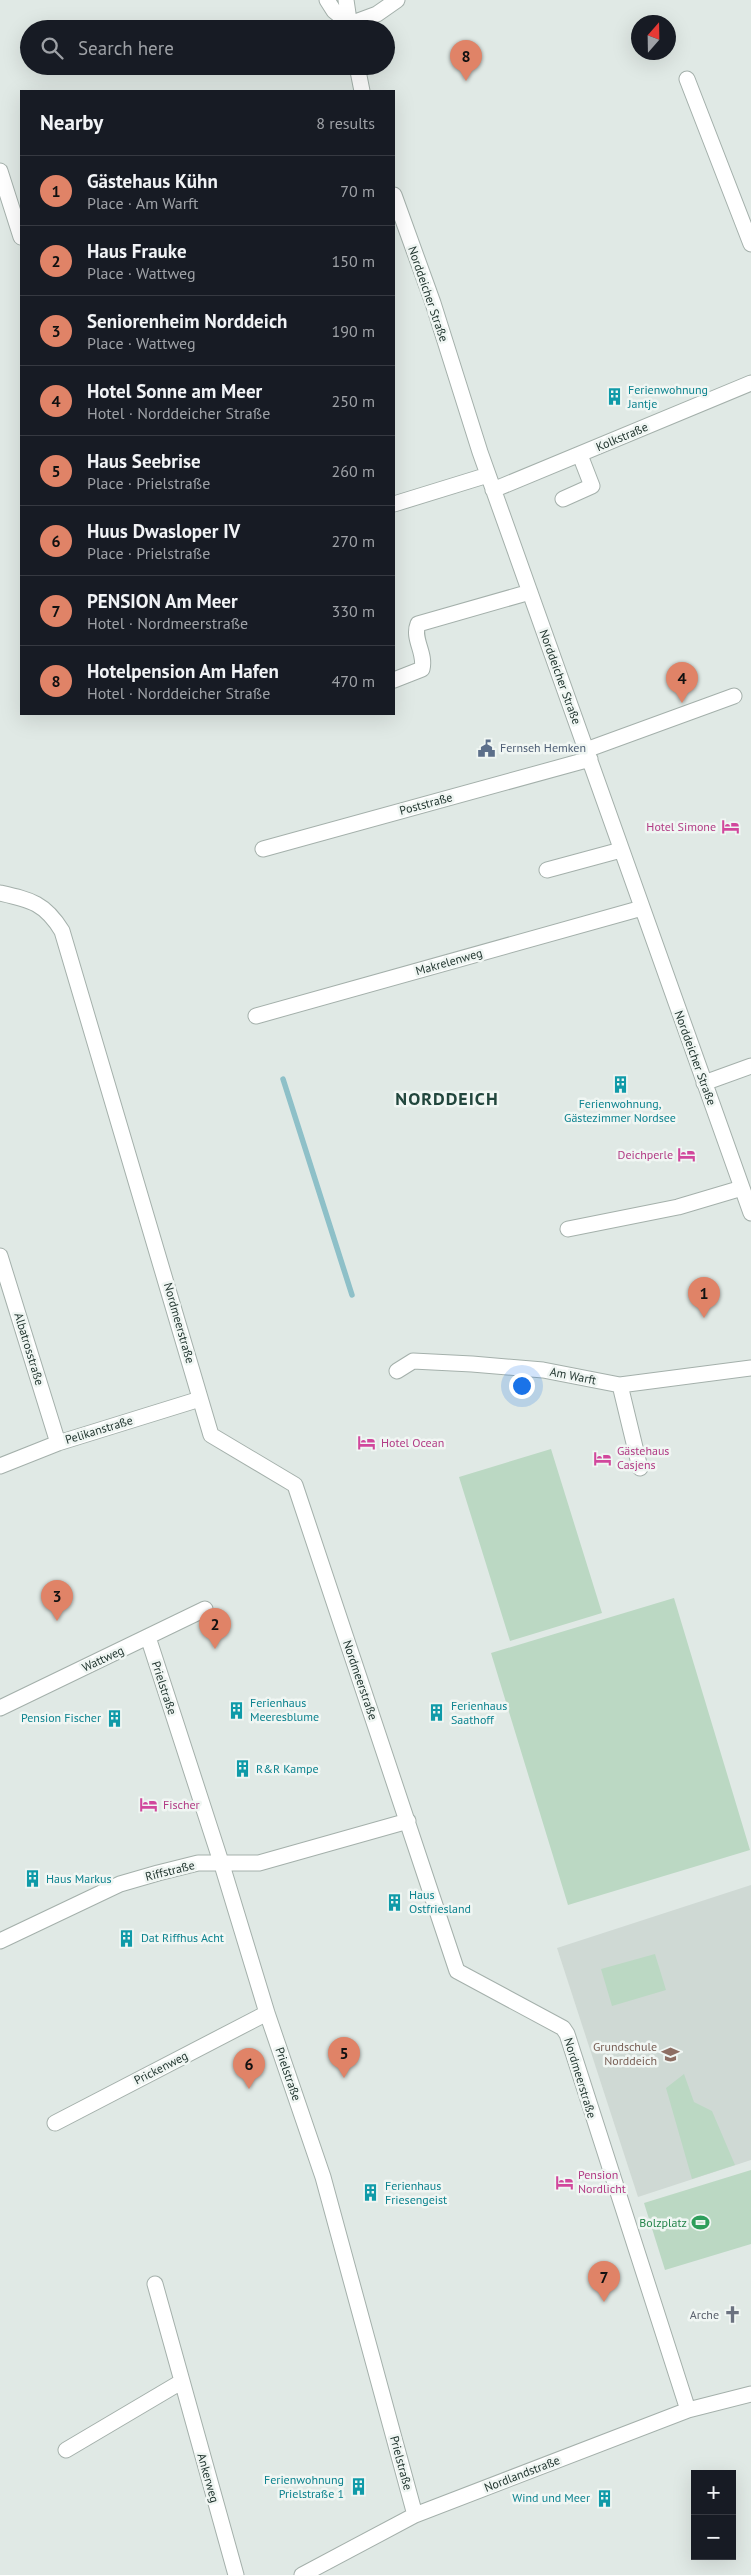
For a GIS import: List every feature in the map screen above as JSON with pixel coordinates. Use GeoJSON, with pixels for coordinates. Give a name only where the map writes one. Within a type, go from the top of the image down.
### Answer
{"type":"FeatureCollection","features":[{"type":"Feature","properties":{"kind":"street"},"geometry":{"type":"LineString","coordinates":[[327,0],[334,12],[343,20]]}},
{"type":"Feature","properties":{"kind":"street"},"geometry":{"type":"LineString","coordinates":[[346,0],[349,20]]}},
{"type":"Feature","properties":{"kind":"street"},"geometry":{"type":"LineString","coordinates":[[364,20],[377,14],[397,0]]}},
{"type":"Feature","properties":{"kind":"street"},"geometry":{"type":"LineString","coordinates":[[359,75],[362,90]]}},
{"type":"Feature","properties":{"kind":"street"},"geometry":{"type":"LineString","coordinates":[[687,79],[751,244]]}},
{"type":"Feature","properties":{"kind":"street"},"geometry":{"type":"LineString","coordinates":[[0,171],[20,234]]}},
{"type":"Feature","properties":{"kind":"street","name":"Norddeicher Straße"},"geometry":{"type":"LineString","coordinates":[[395,199],[432,303],[488,475],[751,1213]]}},
{"type":"Feature","properties":{"kind":"street","name":"Kolkstraße"},"geometry":{"type":"LineString","coordinates":[[494,490],[751,383]]}},
{"type":"Feature","properties":{"kind":"street"},"geometry":{"type":"LineString","coordinates":[[563,499],[592,486],[580,455]]}},
{"type":"Feature","properties":{"kind":"street"},"geometry":{"type":"LineString","coordinates":[[395,504],[488,475]]}},
{"type":"Feature","properties":{"kind":"street"},"geometry":{"type":"LineString","coordinates":[[395,680],[422,669],[424,661],[415,631],[418,624],[530,592]]}},
{"type":"Feature","properties":{"kind":"street","name":"Poststraße"},"geometry":{"type":"LineString","coordinates":[[263,849],[588,755],[734,696]]}},
{"type":"Feature","properties":{"kind":"street"},"geometry":{"type":"LineString","coordinates":[[547,870],[622,850]]}},
{"type":"Feature","properties":{"kind":"street","name":"Nordmeerstraße"},"geometry":{"type":"LineString","coordinates":[[0,893],[25,898],[51,913],[62,931],[210,1435],[295,1485],[457,1971],[563,2028],[567,2034],[688,2410]]}},
{"type":"Feature","properties":{"kind":"street","name":"Makrelenweg"},"geometry":{"type":"LineString","coordinates":[[256,1016],[642,908]]}},
{"type":"Feature","properties":{"kind":"street"},"geometry":{"type":"LineString","coordinates":[[704,1083],[751,1066]]}},
{"type":"Feature","properties":{"kind":"street"},"geometry":{"type":"LineString","coordinates":[[568,1229],[678,1207],[742,1188]]}},
{"type":"Feature","properties":{"kind":"street","name":"Albatrosstraße"},"geometry":{"type":"LineString","coordinates":[[0,1256],[58,1443]]}},
{"type":"Feature","properties":{"kind":"street","name":"Am Warft"},"geometry":{"type":"LineString","coordinates":[[397,1371],[412,1361],[472,1364],[543,1370],[620,1385],[751,1368]]}},
{"type":"Feature","properties":{"kind":"street"},"geometry":{"type":"LineString","coordinates":[[620,1385],[640,1468]]}},
{"type":"Feature","properties":{"kind":"street","name":"Pelikanstraße"},"geometry":{"type":"LineString","coordinates":[[0,1466],[58,1443],[200,1399]]}},
{"type":"Feature","properties":{"kind":"street","name":"Wattweg"},"geometry":{"type":"LineString","coordinates":[[0,1708],[205,1609]]}},
{"type":"Feature","properties":{"kind":"street","name":"Prielstraße"},"geometry":{"type":"LineString","coordinates":[[148,1637],[222,1865],[267,2013],[323,2177],[415,2515]]}},
{"type":"Feature","properties":{"kind":"street","name":"Riffstraße"},"geometry":{"type":"LineString","coordinates":[[0,1941],[120,1884],[198,1863],[222,1865],[259,1863],[408,1821]]}},
{"type":"Feature","properties":{"kind":"street","name":"Prickenweg"},"geometry":{"type":"LineString","coordinates":[[55,2123],[267,2013]]}},
{"type":"Feature","properties":{"kind":"street","name":"Ankerweg"},"geometry":{"type":"LineString","coordinates":[[154,2284],[236,2575]]}},
{"type":"Feature","properties":{"kind":"street"},"geometry":{"type":"LineString","coordinates":[[66,2450],[181,2382]]}},
{"type":"Feature","properties":{"kind":"street","name":"Nordlandstraße"},"geometry":{"type":"LineString","coordinates":[[302,2575],[415,2515],[688,2410],[751,2394]]}},
{"type":"Feature","properties":{"kind":"shaded area","name":"Grundschule Norddeich"},"geometry":{"type":"Polygon","coordinates":[[[751,1885],[751,2160],[638,2197],[557,1948],[751,1885]]]}},
{"type":"Feature","properties":{"kind":"green space"},"geometry":{"type":"Polygon","coordinates":[[[551,1449],[602,1613],[510,1641],[459,1477],[551,1449]]]}},
{"type":"Feature","properties":{"kind":"green space"},"geometry":{"type":"Polygon","coordinates":[[[674,1598],[750,1850],[568,1905],[491,1653],[674,1598]]]}},
{"type":"Feature","properties":{"kind":"green space"},"geometry":{"type":"Polygon","coordinates":[[[655,1954],[666,1990],[612,2006],[601,1969],[655,1954]]]}},
{"type":"Feature","properties":{"kind":"green space"},"geometry":{"type":"Polygon","coordinates":[[[684,2074],[694,2102],[712,2111],[735,2165],[692,2179],[666,2088],[684,2074]]]}},
{"type":"Feature","properties":{"kind":"green space","name":"Bolzplatz"},"geometry":{"type":"Polygon","coordinates":[[[751,2170],[751,2244],[665,2270],[644,2203],[751,2170]]]}},
{"type":"Feature","properties":{"kind":"waterway"},"geometry":{"type":"LineString","coordinates":[[283,1079],[352,1295]]}},
{"type":"Feature","properties":{"kind":"place","name":"Hotelpension Am Hafen"},"geometry":{"type":"Point","coordinates":[466,81]}},
{"type":"Feature","properties":{"kind":"place","name":"Ferienwohnung Jantje"},"geometry":{"type":"Point","coordinates":[614,397]}},
{"type":"Feature","properties":{"kind":"place","name":"Hotel Sonne am Meer"},"geometry":{"type":"Point","coordinates":[682,703]}},
{"type":"Feature","properties":{"kind":"place","name":"Fernseh Hemken"},"geometry":{"type":"Point","coordinates":[486,748]}},
{"type":"Feature","properties":{"kind":"place","name":"Hotel Simone"},"geometry":{"type":"Point","coordinates":[730,827]}},
{"type":"Feature","properties":{"kind":"place","name":"Ferienwohnung, Gästezimmer Nordsee"},"geometry":{"type":"Point","coordinates":[620,1085]}},
{"type":"Feature","properties":{"kind":"place","name":"Deichperle"},"geometry":{"type":"Point","coordinates":[687,1155]}},
{"type":"Feature","properties":{"kind":"place","name":"Gästehaus Kühn"},"geometry":{"type":"Point","coordinates":[704,1318]}},
{"type":"Feature","properties":{"kind":"place","name":"Hotel Ocean"},"geometry":{"type":"Point","coordinates":[367,1443]}},
{"type":"Feature","properties":{"kind":"place","name":"Gästehaus Casjens"},"geometry":{"type":"Point","coordinates":[603,1458]}},
{"type":"Feature","properties":{"kind":"place","name":"Seniorenheim Norddeich"},"geometry":{"type":"Point","coordinates":[57,1621]}},
{"type":"Feature","properties":{"kind":"place","name":"Haus Frauke"},"geometry":{"type":"Point","coordinates":[215,1649]}},
{"type":"Feature","properties":{"kind":"place","name":"Ferienhaus Meeresblume"},"geometry":{"type":"Point","coordinates":[236,1710]}},
{"type":"Feature","properties":{"kind":"place","name":"Ferienhaus Saathoff"},"geometry":{"type":"Point","coordinates":[437,1713]}},
{"type":"Feature","properties":{"kind":"place","name":"Pension Fischer"},"geometry":{"type":"Point","coordinates":[115,1718]}},
{"type":"Feature","properties":{"kind":"place","name":"R&R Kampe"},"geometry":{"type":"Point","coordinates":[242,1769]}},
{"type":"Feature","properties":{"kind":"place","name":"Fischer"},"geometry":{"type":"Point","coordinates":[149,1805]}},
{"type":"Feature","properties":{"kind":"place","name":"Haus Markus"},"geometry":{"type":"Point","coordinates":[32,1879]}},
{"type":"Feature","properties":{"kind":"place","name":"Haus Ostfriesland"},"geometry":{"type":"Point","coordinates":[395,1902]}},
{"type":"Feature","properties":{"kind":"place","name":"Dat Riffhus Acht"},"geometry":{"type":"Point","coordinates":[127,1938]}},
{"type":"Feature","properties":{"kind":"place","name":"Grundschule Norddeich"},"geometry":{"type":"Point","coordinates":[671,2054]}},
{"type":"Feature","properties":{"kind":"place","name":"Haus Seebrise"},"geometry":{"type":"Point","coordinates":[344,2078]}},
{"type":"Feature","properties":{"kind":"place","name":"Huus Dwasloper IV"},"geometry":{"type":"Point","coordinates":[249,2089]}},
{"type":"Feature","properties":{"kind":"place","name":"Pension Nordlicht"},"geometry":{"type":"Point","coordinates":[564,2182]}},
{"type":"Feature","properties":{"kind":"place","name":"Ferienhaus Friesengeist"},"geometry":{"type":"Point","coordinates":[371,2193]}},
{"type":"Feature","properties":{"kind":"place","name":"Bolzplatz"},"geometry":{"type":"Point","coordinates":[701,2223]}},
{"type":"Feature","properties":{"kind":"place","name":"PENSION Am Meer"},"geometry":{"type":"Point","coordinates":[604,2302]}},
{"type":"Feature","properties":{"kind":"place","name":"Arche"},"geometry":{"type":"Point","coordinates":[733,2315]}},
{"type":"Feature","properties":{"kind":"place","name":"Ferienwohnung Prielstraße 1"},"geometry":{"type":"Point","coordinates":[358,2487]}},
{"type":"Feature","properties":{"kind":"place","name":"Wind und Meer"},"geometry":{"type":"Point","coordinates":[604,2498]}},
{"type":"Feature","properties":{"kind":"district","name":"NORDDEICH"},"geometry":{"type":"Point","coordinates":[447,1099]}}]}
